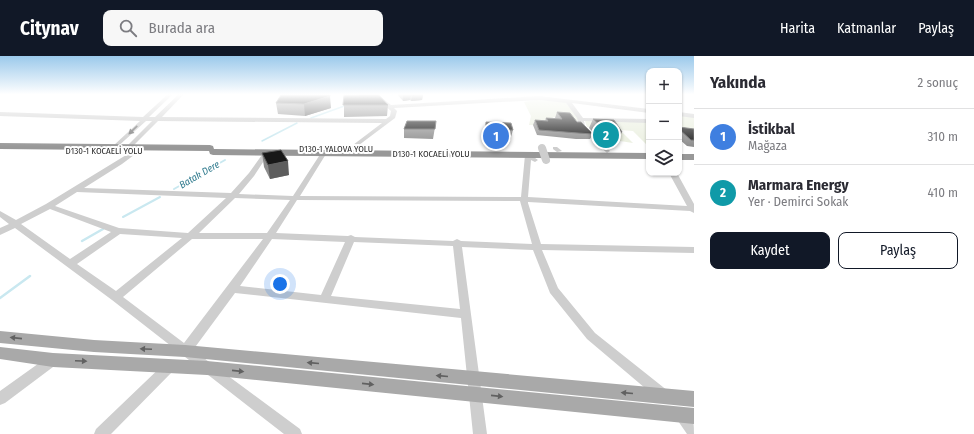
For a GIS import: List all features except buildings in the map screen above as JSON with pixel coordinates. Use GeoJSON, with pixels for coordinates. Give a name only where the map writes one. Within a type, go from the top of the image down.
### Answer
{"type":"FeatureCollection","features":[{"type":"Feature","properties":{"kind":"highway"},"geometry":{"type":"LineString","coordinates":[[0,146],[115,147],[132,149]]}},
{"type":"Feature","properties":{"kind":"highway","name":"D130-1 YALOVA YOLU"},"geometry":{"type":"LineString","coordinates":[[212,150],[557,149],[646,152]]}},
{"type":"Feature","properties":{"kind":"highway","name":"D130-1 KOCAELİ YOLU"},"geometry":{"type":"LineString","coordinates":[[0,150],[212,150],[266,153],[531,158],[646,156]]}},
{"type":"Feature","properties":{"kind":"highway"},"geometry":{"type":"LineString","coordinates":[[682,152],[694,152]]}},
{"type":"Feature","properties":{"kind":"highway"},"geometry":{"type":"LineString","coordinates":[[682,157],[694,157]]}},
{"type":"Feature","properties":{"kind":"main road"},"geometry":{"type":"LineString","coordinates":[[0,337],[94,346],[185,351],[694,400]]}},
{"type":"Feature","properties":{"kind":"main road"},"geometry":{"type":"LineString","coordinates":[[0,353],[53,360],[208,368],[687,415]]}},
{"type":"Feature","properties":{"kind":"street"},"geometry":{"type":"LineString","coordinates":[[115,147],[152,112]]}},
{"type":"Feature","properties":{"kind":"street"},"geometry":{"type":"LineString","coordinates":[[0,232],[49,206],[120,163],[164,112]]}},
{"type":"Feature","properties":{"kind":"street"},"geometry":{"type":"LineString","coordinates":[[351,149],[393,116],[394,112]]}},
{"type":"Feature","properties":{"kind":"street"},"geometry":{"type":"LineString","coordinates":[[575,112],[581,120],[580,125],[582,128],[607,151]]}},
{"type":"Feature","properties":{"kind":"street"},"geometry":{"type":"LineString","coordinates":[[0,114],[144,119],[387,121]]}},
{"type":"Feature","properties":{"kind":"street"},"geometry":{"type":"LineString","coordinates":[[682,114],[694,116]]}},
{"type":"Feature","properties":{"kind":"street"},"geometry":{"type":"LineString","coordinates":[[581,120],[646,121]]}},
{"type":"Feature","properties":{"kind":"street"},"geometry":{"type":"LineString","coordinates":[[542,147],[546,160]]}},
{"type":"Feature","properties":{"kind":"street"},"geometry":{"type":"LineString","coordinates":[[116,296],[233,196],[266,153]]}},
{"type":"Feature","properties":{"kind":"street"},"geometry":{"type":"LineString","coordinates":[[185,351],[233,289],[296,198],[324,154]]}},
{"type":"Feature","properties":{"kind":"street"},"geometry":{"type":"LineString","coordinates":[[531,158],[524,203],[539,254],[554,290],[591,336],[687,415],[694,431]]}},
{"type":"Feature","properties":{"kind":"street"},"geometry":{"type":"LineString","coordinates":[[675,176],[694,210]]}},
{"type":"Feature","properties":{"kind":"street"},"geometry":{"type":"LineString","coordinates":[[75,190],[296,198],[524,199],[694,210]]}},
{"type":"Feature","properties":{"kind":"street"},"geometry":{"type":"LineString","coordinates":[[49,206],[118,231],[188,236],[351,238],[538,247],[694,250]]}},
{"type":"Feature","properties":{"kind":"street"},"geometry":{"type":"LineString","coordinates":[[0,212],[116,296],[185,351],[295,434]]}},
{"type":"Feature","properties":{"kind":"street"},"geometry":{"type":"LineString","coordinates":[[70,264],[118,231]]}},
{"type":"Feature","properties":{"kind":"street"},"geometry":{"type":"LineString","coordinates":[[325,298],[351,238]]}},
{"type":"Feature","properties":{"kind":"street"},"geometry":{"type":"LineString","coordinates":[[457,242],[480,434]]}},
{"type":"Feature","properties":{"kind":"street"},"geometry":{"type":"LineString","coordinates":[[233,289],[465,314]]}},
{"type":"Feature","properties":{"kind":"street"},"geometry":{"type":"LineString","coordinates":[[0,400],[53,360]]}},
{"type":"Feature","properties":{"kind":"street"},"geometry":{"type":"LineString","coordinates":[[102,434],[170,365]]}},
{"type":"Feature","properties":{"kind":"green space"},"geometry":{"type":"Polygon","coordinates":[[[529,112],[573,112],[578,118],[578,121],[553,117],[555,123],[529,125],[531,116],[529,112]]]}},
{"type":"Feature","properties":{"kind":"green space"},"geometry":{"type":"Polygon","coordinates":[[[682,115],[694,116],[694,141],[682,135],[682,115]]]}},
{"type":"Feature","properties":{"kind":"green space"},"geometry":{"type":"Polygon","coordinates":[[[585,121],[646,122],[646,144],[633,131],[620,130],[633,143],[620,141],[610,129],[587,127],[585,121]]]}},
{"type":"Feature","properties":{"kind":"waterway","name":"Batak Dere"},"geometry":{"type":"LineString","coordinates":[[311,118],[329,112]]}},
{"type":"Feature","properties":{"kind":"waterway","name":"Batak Dere"},"geometry":{"type":"LineString","coordinates":[[262,141],[297,123]]}},
{"type":"Feature","properties":{"kind":"waterway","name":"Batak Dere"},"geometry":{"type":"LineString","coordinates":[[174,189],[225,160]]}},
{"type":"Feature","properties":{"kind":"waterway","name":"Batak Dere"},"geometry":{"type":"LineString","coordinates":[[123,217],[160,197]]}},
{"type":"Feature","properties":{"kind":"waterway","name":"Batak Dere"},"geometry":{"type":"LineString","coordinates":[[82,241],[103,229]]}},
{"type":"Feature","properties":{"kind":"waterway","name":"Batak Dere"},"geometry":{"type":"LineString","coordinates":[[0,298],[30,276]]}},
{"type":"Feature","properties":{"kind":"place","name":"Marmara Energy"},"geometry":{"type":"Point","coordinates":[606,135]}},
{"type":"Feature","properties":{"kind":"place","name":"İstikbal"},"geometry":{"type":"Point","coordinates":[496,136]}}]}
